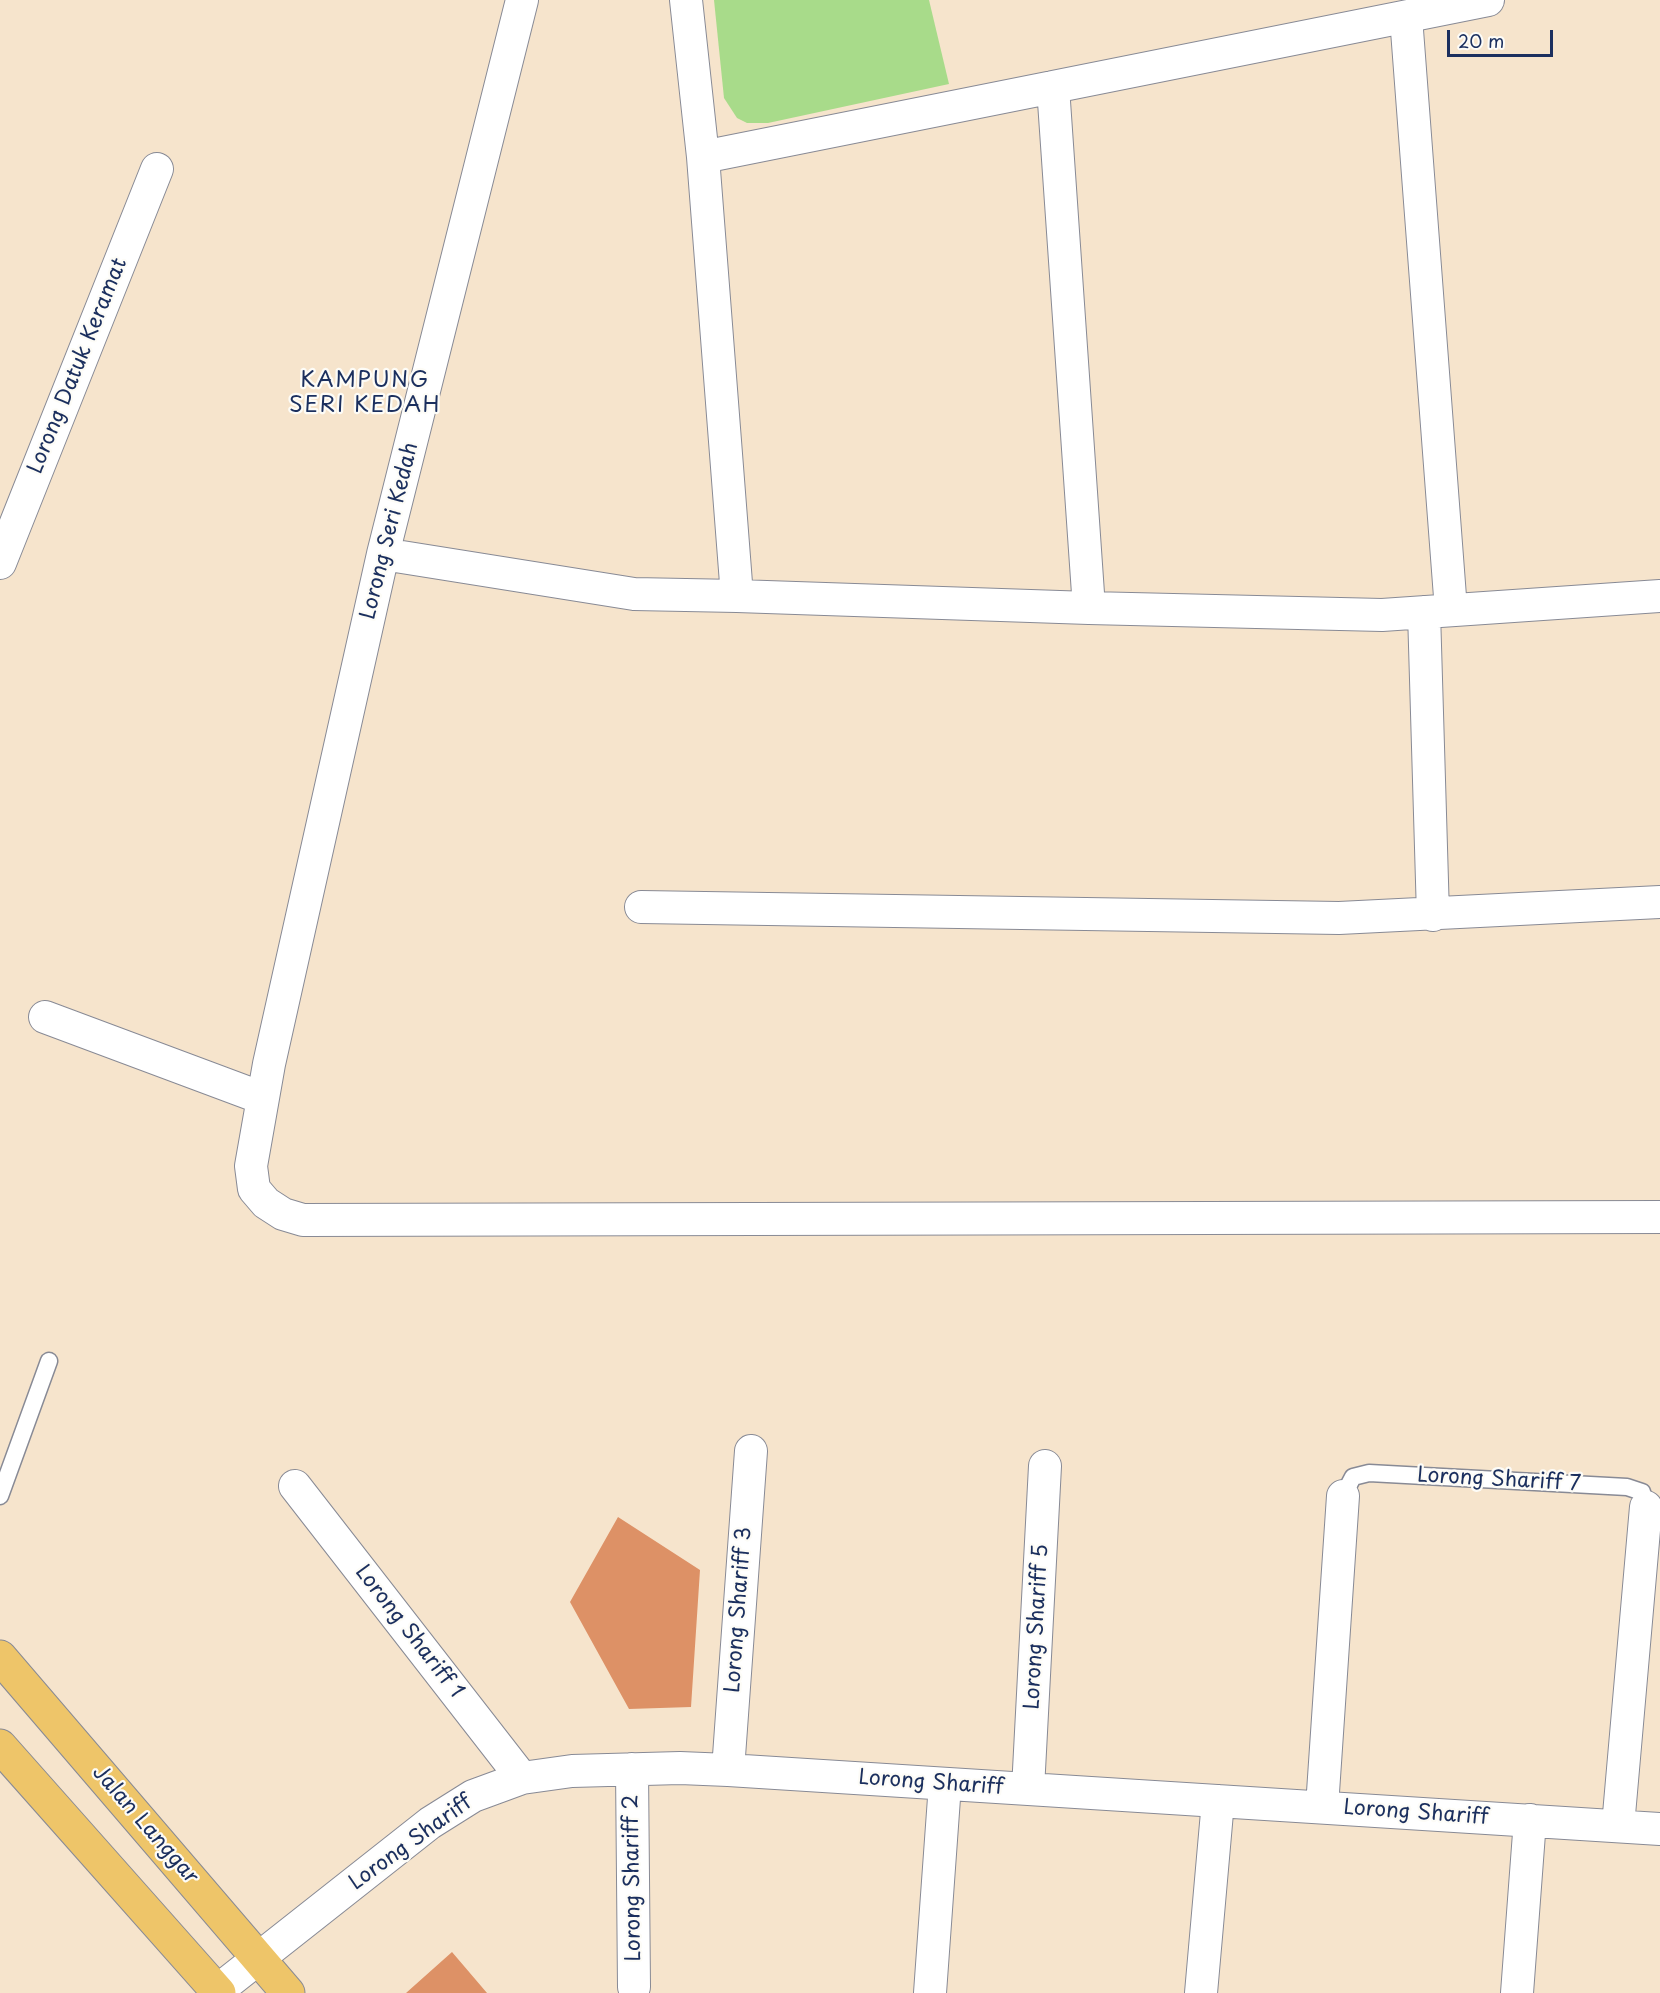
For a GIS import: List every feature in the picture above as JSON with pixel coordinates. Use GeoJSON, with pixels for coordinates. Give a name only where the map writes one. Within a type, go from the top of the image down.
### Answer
{"type":"FeatureCollection","features":[{"type":"Feature","properties":{"kind":"main road","name":"Jalan Langgar"},"geometry":{"type":"LineString","coordinates":[[0,1657],[288,1993]]}},
{"type":"Feature","properties":{"kind":"main road"},"geometry":{"type":"LineString","coordinates":[[0,1746],[218,1992]]}},
{"type":"Feature","properties":{"kind":"street","name":"Lorong Seri Kedah"},"geometry":{"type":"LineString","coordinates":[[522,0],[383,554],[269,1064],[251,1166],[254,1189],[266,1203],[283,1214],[303,1220],[1660,1217]]}},
{"type":"Feature","properties":{"kind":"street"},"geometry":{"type":"LineString","coordinates":[[686,0],[703,157],[737,596]]}},
{"type":"Feature","properties":{"kind":"street"},"geometry":{"type":"LineString","coordinates":[[703,157],[1488,0]]}},
{"type":"Feature","properties":{"kind":"street"},"geometry":{"type":"LineString","coordinates":[[1406,16],[1437,611],[1432,915]]}},
{"type":"Feature","properties":{"kind":"street"},"geometry":{"type":"LineString","coordinates":[[1053,87],[1089,608]]}},
{"type":"Feature","properties":{"kind":"street","name":"Lorong Datuk Keramat"},"geometry":{"type":"LineString","coordinates":[[0,563],[157,170]]}},
{"type":"Feature","properties":{"kind":"street"},"geometry":{"type":"LineString","coordinates":[[383,554],[634,594],[1382,615],[1660,596]]}},
{"type":"Feature","properties":{"kind":"street"},"geometry":{"type":"LineString","coordinates":[[641,907],[1339,918],[1660,902]]}},
{"type":"Feature","properties":{"kind":"street"},"geometry":{"type":"LineString","coordinates":[[45,1017],[262,1098]]}},
{"type":"Feature","properties":{"kind":"street","name":"Lorong Shariff 3"},"geometry":{"type":"LineString","coordinates":[[728,1770],[751,1451]]}},
{"type":"Feature","properties":{"kind":"street","name":"Lorong Shariff 5"},"geometry":{"type":"LineString","coordinates":[[1028,1789],[1045,1466]]}},
{"type":"Feature","properties":{"kind":"street","name":"Lorong Shariff 1"},"geometry":{"type":"LineString","coordinates":[[295,1486],[522,1778]]}},
{"type":"Feature","properties":{"kind":"street","name":"Lorong Shariff 7"},"geometry":{"type":"LineString","coordinates":[[1322,1807],[1344,1496]]}},
{"type":"Feature","properties":{"kind":"street","name":"Lorong Shariff 7"},"geometry":{"type":"LineString","coordinates":[[1617,1826],[1646,1507]]}},
{"type":"Feature","properties":{"kind":"street","name":"Lorong Shariff 2"},"geometry":{"type":"LineString","coordinates":[[632,1769],[634,1987]]}},
{"type":"Feature","properties":{"kind":"street","name":"Lorong Shariff"},"geometry":{"type":"LineString","coordinates":[[218,1992],[430,1823],[473,1796],[522,1778],[572,1771],[728,1770],[1660,1829]]}},
{"type":"Feature","properties":{"kind":"street"},"geometry":{"type":"LineString","coordinates":[[930,1993],[945,1784]]}},
{"type":"Feature","properties":{"kind":"street"},"geometry":{"type":"LineString","coordinates":[[1202,1993],[1218,1801]]}},
{"type":"Feature","properties":{"kind":"street"},"geometry":{"type":"LineString","coordinates":[[1517,1993],[1530,1820]]}},
{"type":"Feature","properties":{"kind":"lane"},"geometry":{"type":"LineString","coordinates":[[0,1496],[49,1361]]}},
{"type":"Feature","properties":{"kind":"lane","name":"Lorong Shariff 7"},"geometry":{"type":"LineString","coordinates":[[1344,1496],[1353,1477],[1368,1473],[1627,1487],[1642,1492],[1646,1507]]}},
{"type":"Feature","properties":{"kind":"green space"},"geometry":{"type":"Polygon","coordinates":[[[714,0],[929,0],[949,84],[768,123],[747,123],[737,118],[724,98],[714,0]]]}},
{"type":"Feature","properties":{"kind":"building"},"geometry":{"type":"Polygon","coordinates":[[[618,1517],[700,1570],[691,1707],[629,1709],[570,1602],[618,1517]]]}},
{"type":"Feature","properties":{"kind":"building"},"geometry":{"type":"Polygon","coordinates":[[[452,1952],[487,1993],[406,1993],[452,1952]]]}},
{"type":"Feature","properties":{"kind":"district","name":"KAMPUNG SERI KEDAH"},"geometry":{"type":"Point","coordinates":[365,394]}}]}
